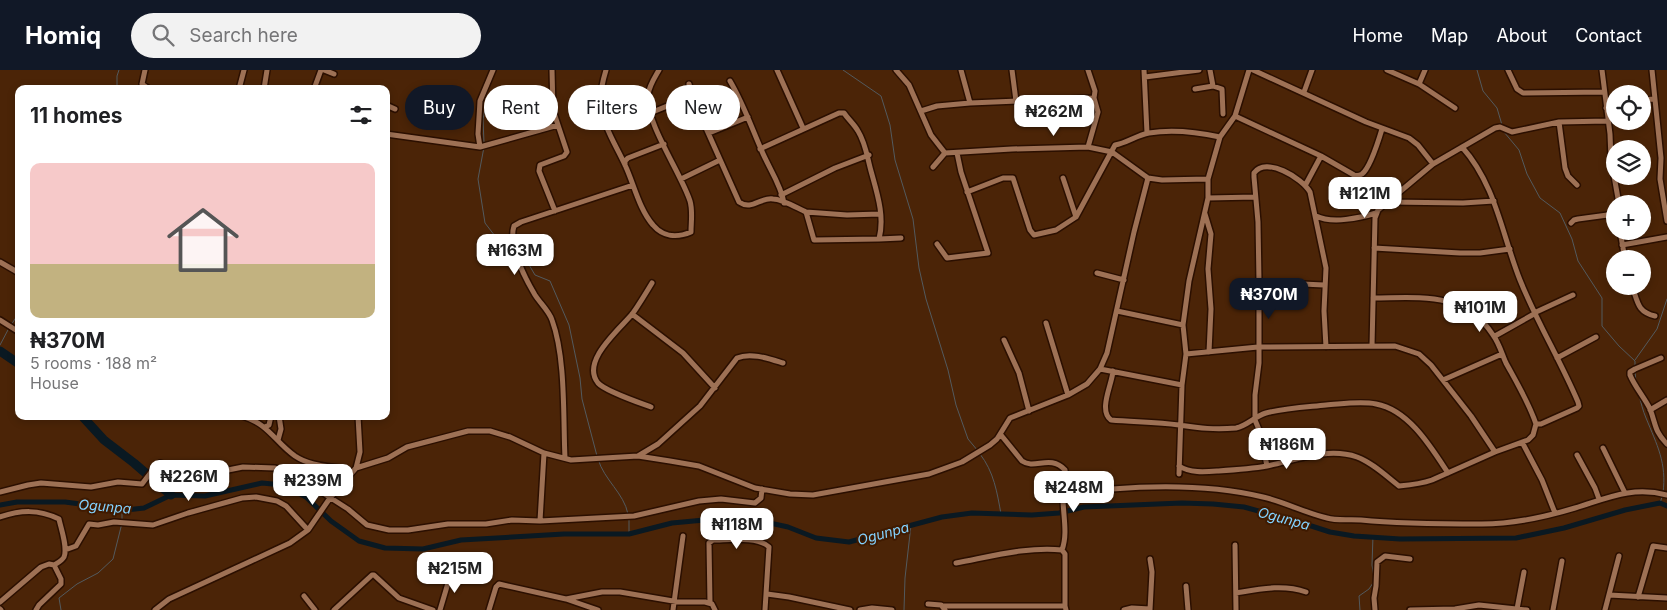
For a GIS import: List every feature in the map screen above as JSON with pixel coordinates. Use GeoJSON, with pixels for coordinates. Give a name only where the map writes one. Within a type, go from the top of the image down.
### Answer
{"type":"FeatureCollection","features":[{"type":"Feature","properties":{"kind":"street"},"geometry":{"type":"LineString","coordinates":[[143,85],[145,70]]}},
{"type":"Feature","properties":{"kind":"street"},"geometry":{"type":"LineString","coordinates":[[240,85],[244,70]]}},
{"type":"Feature","properties":{"kind":"street"},"geometry":{"type":"LineString","coordinates":[[265,85],[267,70]]}},
{"type":"Feature","properties":{"kind":"street"},"geometry":{"type":"LineString","coordinates":[[316,85],[322,70],[334,74]]}},
{"type":"Feature","properties":{"kind":"street"},"geometry":{"type":"LineString","coordinates":[[480,147],[478,134],[480,101],[493,70]]}},
{"type":"Feature","properties":{"kind":"street"},"geometry":{"type":"LineString","coordinates":[[552,70],[552,85]]}},
{"type":"Feature","properties":{"kind":"street"},"geometry":{"type":"LineString","coordinates":[[606,70],[601,100],[605,125],[653,226],[671,235],[681,236],[691,232],[691,203],[656,126]]}},
{"type":"Feature","properties":{"kind":"street"},"geometry":{"type":"LineString","coordinates":[[652,85],[659,70]]}},
{"type":"Feature","properties":{"kind":"street"},"geometry":{"type":"LineString","coordinates":[[777,70],[803,128]]}},
{"type":"Feature","properties":{"kind":"street"},"geometry":{"type":"LineString","coordinates":[[896,70],[909,85],[931,135],[944,153]]}},
{"type":"Feature","properties":{"kind":"street"},"geometry":{"type":"LineString","coordinates":[[961,70],[970,103]]}},
{"type":"Feature","properties":{"kind":"street"},"geometry":{"type":"LineString","coordinates":[[1012,70],[1016,100]]}},
{"type":"Feature","properties":{"kind":"street"},"geometry":{"type":"LineString","coordinates":[[1088,70],[1095,91],[1094,98],[1098,112],[1088,147]]}},
{"type":"Feature","properties":{"kind":"street"},"geometry":{"type":"LineString","coordinates":[[1144,70],[1147,133]]}},
{"type":"Feature","properties":{"kind":"street"},"geometry":{"type":"LineString","coordinates":[[1145,77],[1199,70]]}},
{"type":"Feature","properties":{"kind":"street"},"geometry":{"type":"LineString","coordinates":[[1210,70],[1213,86]]}},
{"type":"Feature","properties":{"kind":"street"},"geometry":{"type":"LineString","coordinates":[[1178,474],[1182,385],[1186,354],[1183,325],[1189,281],[1208,198],[1208,179],[1220,137],[1235,116],[1249,70]]}},
{"type":"Feature","properties":{"kind":"street"},"geometry":{"type":"LineString","coordinates":[[1304,92],[1312,70]]}},
{"type":"Feature","properties":{"kind":"street"},"geometry":{"type":"LineString","coordinates":[[1387,70],[1419,84],[1455,108]]}},
{"type":"Feature","properties":{"kind":"street"},"geometry":{"type":"LineString","coordinates":[[1419,84],[1425,70]]}},
{"type":"Feature","properties":{"kind":"street"},"geometry":{"type":"LineString","coordinates":[[1508,70],[1517,89],[1523,93],[1604,92]]}},
{"type":"Feature","properties":{"kind":"street"},"geometry":{"type":"LineString","coordinates":[[1602,70],[1606,108]]}},
{"type":"Feature","properties":{"kind":"street"},"geometry":{"type":"LineString","coordinates":[[1652,70],[1654,99],[1664,158],[1660,179],[1667,221]]}},
{"type":"Feature","properties":{"kind":"street"},"geometry":{"type":"LineString","coordinates":[[1256,71],[1382,129],[1413,140],[1433,164]]}},
{"type":"Feature","properties":{"kind":"street"},"geometry":{"type":"LineString","coordinates":[[730,81],[740,98],[760,149],[782,194],[784,203]]}},
{"type":"Feature","properties":{"kind":"street"},"geometry":{"type":"LineString","coordinates":[[1195,89],[1213,86],[1222,89],[1223,114]]}},
{"type":"Feature","properties":{"kind":"street"},"geometry":{"type":"LineString","coordinates":[[922,112],[937,106],[970,103],[1094,98]]}},
{"type":"Feature","properties":{"kind":"street"},"geometry":{"type":"LineString","coordinates":[[390,106],[395,108]]}},
{"type":"Feature","properties":{"kind":"street"},"geometry":{"type":"LineString","coordinates":[[760,149],[803,128],[839,113],[844,113],[858,130],[869,155],[870,168],[880,208],[881,232],[879,239]]}},
{"type":"Feature","properties":{"kind":"street"},"geometry":{"type":"LineString","coordinates":[[1235,116],[1359,176],[1367,166],[1382,129]]}},
{"type":"Feature","properties":{"kind":"street"},"geometry":{"type":"LineString","coordinates":[[709,133],[748,117]]}},
{"type":"Feature","properties":{"kind":"street"},"geometry":{"type":"LineString","coordinates":[[1316,216],[1322,219],[1340,219],[1376,213],[1433,164],[1495,128],[1500,127],[1512,132],[1559,122],[1606,121]]}},
{"type":"Feature","properties":{"kind":"street"},"geometry":{"type":"LineString","coordinates":[[1559,122],[1565,168],[1568,176],[1576,185]]}},
{"type":"Feature","properties":{"kind":"street"},"geometry":{"type":"LineString","coordinates":[[555,211],[540,176],[539,168],[540,165],[566,154],[567,147],[558,125]]}},
{"type":"Feature","properties":{"kind":"street"},"geometry":{"type":"LineString","coordinates":[[390,135],[480,147],[540,130]]}},
{"type":"Feature","properties":{"kind":"street"},"geometry":{"type":"LineString","coordinates":[[708,130],[736,195],[743,204],[754,205],[764,200],[776,199],[806,212],[847,215],[880,214]]}},
{"type":"Feature","properties":{"kind":"street"},"geometry":{"type":"LineString","coordinates":[[1608,130],[1617,195]]}},
{"type":"Feature","properties":{"kind":"street"},"geometry":{"type":"LineString","coordinates":[[967,192],[1003,178],[1012,178],[1019,193],[1030,230],[1036,235],[1056,230],[1076,217],[1115,145],[1122,144],[1147,133],[1183,132],[1220,137]]}},
{"type":"Feature","properties":{"kind":"street"},"geometry":{"type":"LineString","coordinates":[[625,165],[624,161],[628,158],[664,144]]}},
{"type":"Feature","properties":{"kind":"street"},"geometry":{"type":"LineString","coordinates":[[944,153],[1088,147],[1112,152],[1148,178],[1162,180],[1208,179]]}},
{"type":"Feature","properties":{"kind":"street"},"geometry":{"type":"LineString","coordinates":[[1462,147],[1477,166],[1494,201],[1519,278],[1534,314],[1568,378],[1578,406],[1548,421],[1536,424]]}},
{"type":"Feature","properties":{"kind":"street"},"geometry":{"type":"LineString","coordinates":[[933,167],[944,153]]}},
{"type":"Feature","properties":{"kind":"street"},"geometry":{"type":"LineString","coordinates":[[937,244],[947,258],[988,253],[967,192],[957,153]]}},
{"type":"Feature","properties":{"kind":"street"},"geometry":{"type":"LineString","coordinates":[[776,199],[782,194],[835,168],[869,155]]}},
{"type":"Feature","properties":{"kind":"street"},"geometry":{"type":"LineString","coordinates":[[1306,184],[1321,156]]}},
{"type":"Feature","properties":{"kind":"street"},"geometry":{"type":"LineString","coordinates":[[681,179],[720,160]]}},
{"type":"Feature","properties":{"kind":"street"},"geometry":{"type":"LineString","coordinates":[[1267,466],[1260,432],[1255,420],[1255,395],[1259,363],[1259,282],[1258,222],[1254,173],[1260,168],[1267,167],[1289,172],[1306,184],[1310,192],[1326,268],[1324,285],[1326,347]]}},
{"type":"Feature","properties":{"kind":"street"},"geometry":{"type":"LineString","coordinates":[[1063,178],[1076,217]]}},
{"type":"Feature","properties":{"kind":"street"},"geometry":{"type":"LineString","coordinates":[[356,468],[388,458],[407,447],[468,431],[490,431],[510,437],[544,452],[571,460],[638,456],[699,466],[742,484],[762,490],[790,494],[813,494],[929,474],[962,462],[990,446],[1001,434],[1006,422],[1010,418],[1068,395],[1087,384],[1100,369],[1107,353],[1148,178]]}},
{"type":"Feature","properties":{"kind":"street"},"geometry":{"type":"LineString","coordinates":[[565,458],[562,382],[554,327],[551,317],[534,294],[526,278],[515,248],[512,233],[514,226],[521,222],[633,185]]}},
{"type":"Feature","properties":{"kind":"street"},"geometry":{"type":"LineString","coordinates":[[1208,198],[1255,197]]}},
{"type":"Feature","properties":{"kind":"street"},"geometry":{"type":"LineString","coordinates":[[1388,202],[1463,203],[1494,201]]}},
{"type":"Feature","properties":{"kind":"street"},"geometry":{"type":"LineString","coordinates":[[1205,209],[1211,234],[1208,269],[1211,309],[1209,352]]}},
{"type":"Feature","properties":{"kind":"street"},"geometry":{"type":"LineString","coordinates":[[806,212],[814,240],[901,238]]}},
{"type":"Feature","properties":{"kind":"street"},"geometry":{"type":"LineString","coordinates":[[1372,346],[1376,213]]}},
{"type":"Feature","properties":{"kind":"street"},"geometry":{"type":"LineString","coordinates":[[1571,223],[1578,219],[1606,215]]}},
{"type":"Feature","properties":{"kind":"street"},"geometry":{"type":"LineString","coordinates":[[1622,244],[1667,237]]}},
{"type":"Feature","properties":{"kind":"street"},"geometry":{"type":"LineString","coordinates":[[1621,240],[1623,250]]}},
{"type":"Feature","properties":{"kind":"street"},"geometry":{"type":"LineString","coordinates":[[1374,248],[1402,248],[1460,253],[1480,253],[1510,249]]}},
{"type":"Feature","properties":{"kind":"street"},"geometry":{"type":"LineString","coordinates":[[0,262],[15,270]]}},
{"type":"Feature","properties":{"kind":"street"},"geometry":{"type":"LineString","coordinates":[[1097,273],[1124,280]]}},
{"type":"Feature","properties":{"kind":"street"},"geometry":{"type":"LineString","coordinates":[[1259,282],[1324,285]]}},
{"type":"Feature","properties":{"kind":"street"},"geometry":{"type":"LineString","coordinates":[[650,408],[598,384],[593,372],[598,355],[632,314],[652,283]]}},
{"type":"Feature","properties":{"kind":"street"},"geometry":{"type":"LineString","coordinates":[[1494,336],[1573,295]]}},
{"type":"Feature","properties":{"kind":"street"},"geometry":{"type":"LineString","coordinates":[[1635,295],[1640,308],[1646,314],[1656,316]]}},
{"type":"Feature","properties":{"kind":"street"},"geometry":{"type":"LineString","coordinates":[[1179,466],[1191,471],[1207,472],[1267,466],[1296,458],[1338,454],[1358,458],[1368,463],[1399,486],[1423,484],[1522,442],[1533,435],[1536,424],[1494,336],[1477,315],[1467,308],[1450,302],[1427,299],[1373,298]]}},
{"type":"Feature","properties":{"kind":"street"},"geometry":{"type":"LineString","coordinates":[[1117,311],[1183,325]]}},
{"type":"Feature","properties":{"kind":"street"},"geometry":{"type":"LineString","coordinates":[[632,314],[683,353],[715,388]]}},
{"type":"Feature","properties":{"kind":"street"},"geometry":{"type":"LineString","coordinates":[[0,320],[15,329]]}},
{"type":"Feature","properties":{"kind":"street"},"geometry":{"type":"LineString","coordinates":[[1046,323],[1068,395]]}},
{"type":"Feature","properties":{"kind":"street"},"geometry":{"type":"LineString","coordinates":[[1557,358],[1596,337]]}},
{"type":"Feature","properties":{"kind":"street"},"geometry":{"type":"LineString","coordinates":[[1004,340],[1019,373],[1029,411]]}},
{"type":"Feature","properties":{"kind":"street"},"geometry":{"type":"LineString","coordinates":[[1186,354],[1258,347],[1395,346],[1419,354],[1431,365],[1471,416],[1495,452]]}},
{"type":"Feature","properties":{"kind":"street"},"geometry":{"type":"LineString","coordinates":[[1443,380],[1502,354]]}},
{"type":"Feature","properties":{"kind":"street"},"geometry":{"type":"LineString","coordinates":[[638,456],[658,444],[700,406],[740,357],[763,358],[783,363]]}},
{"type":"Feature","properties":{"kind":"street"},"geometry":{"type":"LineString","coordinates":[[1661,358],[1635,368],[1630,374],[1650,410],[1654,428],[1667,444]]}},
{"type":"Feature","properties":{"kind":"street"},"geometry":{"type":"LineString","coordinates":[[1100,369],[1182,385]]}},
{"type":"Feature","properties":{"kind":"street"},"geometry":{"type":"LineString","coordinates":[[1113,371],[1106,400],[1106,413],[1107,417],[1111,420],[1204,429],[1237,427],[1265,414],[1311,406],[1364,403],[1384,406],[1407,420],[1448,473]]}},
{"type":"Feature","properties":{"kind":"street"},"geometry":{"type":"LineString","coordinates":[[1650,410],[1667,400]]}},
{"type":"Feature","properties":{"kind":"street"},"geometry":{"type":"LineString","coordinates":[[251,420],[265,426],[278,440],[303,460],[320,466],[345,469],[350,475]]}},
{"type":"Feature","properties":{"kind":"street"},"geometry":{"type":"LineString","coordinates":[[265,426],[269,425],[270,420]]}},
{"type":"Feature","properties":{"kind":"street"},"geometry":{"type":"LineString","coordinates":[[278,440],[281,429],[280,420]]}},
{"type":"Feature","properties":{"kind":"street"},"geometry":{"type":"LineString","coordinates":[[155,610],[169,599],[290,543],[308,530],[330,499],[356,468],[360,452],[358,420]]}},
{"type":"Feature","properties":{"kind":"street"},"geometry":{"type":"LineString","coordinates":[[1001,434],[1025,464],[1049,462],[1065,470],[1063,494],[1065,541],[1062,550]]}},
{"type":"Feature","properties":{"kind":"street"},"geometry":{"type":"LineString","coordinates":[[1522,442],[1542,480],[1555,513]]}},
{"type":"Feature","properties":{"kind":"street"},"geometry":{"type":"LineString","coordinates":[[1603,448],[1626,493]]}},
{"type":"Feature","properties":{"kind":"street"},"geometry":{"type":"LineString","coordinates":[[540,521],[544,452]]}},
{"type":"Feature","properties":{"kind":"street"},"geometry":{"type":"LineString","coordinates":[[1577,455],[1599,499]]}},
{"type":"Feature","properties":{"kind":"street"},"geometry":{"type":"LineString","coordinates":[[0,492],[41,483],[92,487],[116,482],[143,484],[155,466],[160,463],[196,475],[243,467],[269,467],[306,482],[348,509],[367,526],[389,530],[408,530],[448,524],[486,524],[512,520],[540,521],[634,516],[699,501],[721,499],[755,503],[761,498],[762,490]]}},
{"type":"Feature","properties":{"kind":"street"},"geometry":{"type":"LineString","coordinates":[[1063,494],[1079,490],[1160,486],[1204,488],[1261,496],[1287,503],[1328,519],[1492,524],[1514,522],[1555,513],[1599,499],[1626,493],[1652,491],[1667,495]]}},
{"type":"Feature","properties":{"kind":"street"},"geometry":{"type":"LineString","coordinates":[[65,550],[76,546],[89,524],[98,525],[114,522],[153,525],[242,498],[266,497],[281,504],[308,530]]}},
{"type":"Feature","properties":{"kind":"street"},"geometry":{"type":"LineString","coordinates":[[0,517],[32,510],[49,514],[58,519],[65,550],[62,560],[54,565],[49,564],[42,567],[0,602]]}},
{"type":"Feature","properties":{"kind":"street"},"geometry":{"type":"LineString","coordinates":[[673,610],[682,536]]}},
{"type":"Feature","properties":{"kind":"street"},"geometry":{"type":"LineString","coordinates":[[716,610],[710,603],[709,543],[712,540],[746,539],[768,544],[770,549],[766,610]]}},
{"type":"Feature","properties":{"kind":"street"},"geometry":{"type":"LineString","coordinates":[[1235,545],[1236,610]]}},
{"type":"Feature","properties":{"kind":"street"},"geometry":{"type":"LineString","coordinates":[[1638,597],[1653,546],[1667,548]]}},
{"type":"Feature","properties":{"kind":"street"},"geometry":{"type":"LineString","coordinates":[[928,604],[944,608],[1065,608],[1066,554],[1062,550],[1041,549],[956,563]]}},
{"type":"Feature","properties":{"kind":"street"},"geometry":{"type":"LineString","coordinates":[[1375,610],[1377,562],[1385,556],[1410,559]]}},
{"type":"Feature","properties":{"kind":"street"},"geometry":{"type":"LineString","coordinates":[[1605,610],[1619,556]]}},
{"type":"Feature","properties":{"kind":"street"},"geometry":{"type":"LineString","coordinates":[[1124,610],[1132,608],[1150,609],[1152,572],[1150,560]]}},
{"type":"Feature","properties":{"kind":"street"},"geometry":{"type":"LineString","coordinates":[[1553,610],[1562,561]]}},
{"type":"Feature","properties":{"kind":"street"},"geometry":{"type":"LineString","coordinates":[[36,610],[61,584],[62,579],[54,565]]}},
{"type":"Feature","properties":{"kind":"street"},"geometry":{"type":"LineString","coordinates":[[1517,609],[1524,572]]}},
{"type":"Feature","properties":{"kind":"street"},"geometry":{"type":"LineString","coordinates":[[440,610],[451,573]]}},
{"type":"Feature","properties":{"kind":"street"},"geometry":{"type":"LineString","coordinates":[[334,610],[369,576],[374,575],[399,598],[433,610]]}},
{"type":"Feature","properties":{"kind":"street"},"geometry":{"type":"LineString","coordinates":[[489,610],[496,587],[499,584],[566,599],[598,610]]}},
{"type":"Feature","properties":{"kind":"street"},"geometry":{"type":"LineString","coordinates":[[1186,586],[1188,610]]}},
{"type":"Feature","properties":{"kind":"street"},"geometry":{"type":"LineString","coordinates":[[1236,593],[1282,587],[1306,592]]}},
{"type":"Feature","properties":{"kind":"street"},"geometry":{"type":"LineString","coordinates":[[566,599],[611,592],[687,603],[698,601],[710,603]]}},
{"type":"Feature","properties":{"kind":"street"},"geometry":{"type":"LineString","coordinates":[[767,594],[850,610]]}},
{"type":"Feature","properties":{"kind":"street"},"geometry":{"type":"LineString","coordinates":[[1609,595],[1667,598]]}},
{"type":"Feature","properties":{"kind":"street"},"geometry":{"type":"LineString","coordinates":[[304,596],[315,610]]}},
{"type":"Feature","properties":{"kind":"street"},"geometry":{"type":"LineString","coordinates":[[1410,610],[1452,609],[1479,605],[1527,610]]}},
{"type":"Feature","properties":{"kind":"street"},"geometry":{"type":"LineString","coordinates":[[860,610],[872,608],[892,610]]}},
{"type":"Feature","properties":{"kind":"waterway"},"geometry":{"type":"LineString","coordinates":[[117,85],[119,70]]}},
{"type":"Feature","properties":{"kind":"waterway"},"geometry":{"type":"LineString","coordinates":[[843,70],[881,96],[890,125],[895,160],[913,219],[919,268],[926,299],[948,370],[956,405],[968,439],[978,451]]}},
{"type":"Feature","properties":{"kind":"waterway"},"geometry":{"type":"LineString","coordinates":[[1477,70],[1483,91],[1497,108],[1502,125]]}},
{"type":"Feature","properties":{"kind":"waterway"},"geometry":{"type":"LineString","coordinates":[[484,114],[484,143]]}},
{"type":"Feature","properties":{"kind":"waterway"},"geometry":{"type":"LineString","coordinates":[[1504,132],[1519,150],[1527,174],[1540,198],[1560,213],[1572,239],[1578,261],[1602,298],[1602,326],[1635,361],[1635,367]]}},
{"type":"Feature","properties":{"kind":"waterway"},"geometry":{"type":"LineString","coordinates":[[484,147],[478,179],[485,223],[495,236],[513,249]]}},
{"type":"Feature","properties":{"kind":"waterway"},"geometry":{"type":"LineString","coordinates":[[518,253],[525,258],[535,275],[550,281],[569,325],[580,378],[582,399],[597,456]]}},
{"type":"Feature","properties":{"kind":"waterway"},"geometry":{"type":"LineString","coordinates":[[1635,360],[1657,329],[1667,299]]}},
{"type":"Feature","properties":{"kind":"waterway"},"geometry":{"type":"LineString","coordinates":[[11,325],[15,319]]}},
{"type":"Feature","properties":{"kind":"waterway"},"geometry":{"type":"LineString","coordinates":[[0,345],[9,328]]}},
{"type":"Feature","properties":{"kind":"waterway"},"geometry":{"type":"LineString","coordinates":[[0,351],[15,361]]}},
{"type":"Feature","properties":{"kind":"waterway"},"geometry":{"type":"LineString","coordinates":[[1635,371],[1636,382]]}},
{"type":"Feature","properties":{"kind":"waterway"},"geometry":{"type":"LineString","coordinates":[[1639,395],[1660,454],[1664,472],[1663,493]]}},
{"type":"Feature","properties":{"kind":"waterway"},"geometry":{"type":"LineString","coordinates":[[86,420],[104,440],[171,495]]}},
{"type":"Feature","properties":{"kind":"waterway"},"geometry":{"type":"LineString","coordinates":[[980,454],[992,475],[1001,514]]}},
{"type":"Feature","properties":{"kind":"waterway"},"geometry":{"type":"LineString","coordinates":[[598,459],[605,474],[626,506],[628,514]]}},
{"type":"Feature","properties":{"kind":"waterway","name":"Ogunpa"},"geometry":{"type":"LineString","coordinates":[[0,505],[17,502],[65,502],[126,510],[144,508],[171,495],[205,496],[262,483],[283,485],[306,497],[331,521],[359,541],[385,548],[423,549],[461,540],[564,534],[629,534],[672,523],[726,518],[756,520],[788,527],[816,538],[849,542],[942,517],[972,513],[1032,515],[1059,513],[1084,507],[1182,503],[1244,507],[1330,532],[1354,536],[1400,539],[1516,538],[1564,528],[1625,510],[1660,503],[1667,506]]}},
{"type":"Feature","properties":{"kind":"waterway","name":"Ogunpa"},"geometry":{"type":"LineString","coordinates":[[1660,503],[1662,497]]}},
{"type":"Feature","properties":{"kind":"waterway"},"geometry":{"type":"LineString","coordinates":[[122,510],[122,519]]}},
{"type":"Feature","properties":{"kind":"waterway"},"geometry":{"type":"LineString","coordinates":[[629,518],[629,534]]}},
{"type":"Feature","properties":{"kind":"waterway"},"geometry":{"type":"LineString","coordinates":[[61,610],[59,598],[77,584],[98,573],[113,559],[122,523]]}},
{"type":"Feature","properties":{"kind":"waterway"},"geometry":{"type":"LineString","coordinates":[[904,610],[905,578],[911,525]]}},
{"type":"Feature","properties":{"kind":"waterway"},"geometry":{"type":"LineString","coordinates":[[1373,536],[1372,565],[1374,577]]}},
{"type":"Feature","properties":{"kind":"waterway"},"geometry":{"type":"LineString","coordinates":[[1360,610],[1359,596],[1369,589],[1373,583]]}}]}
